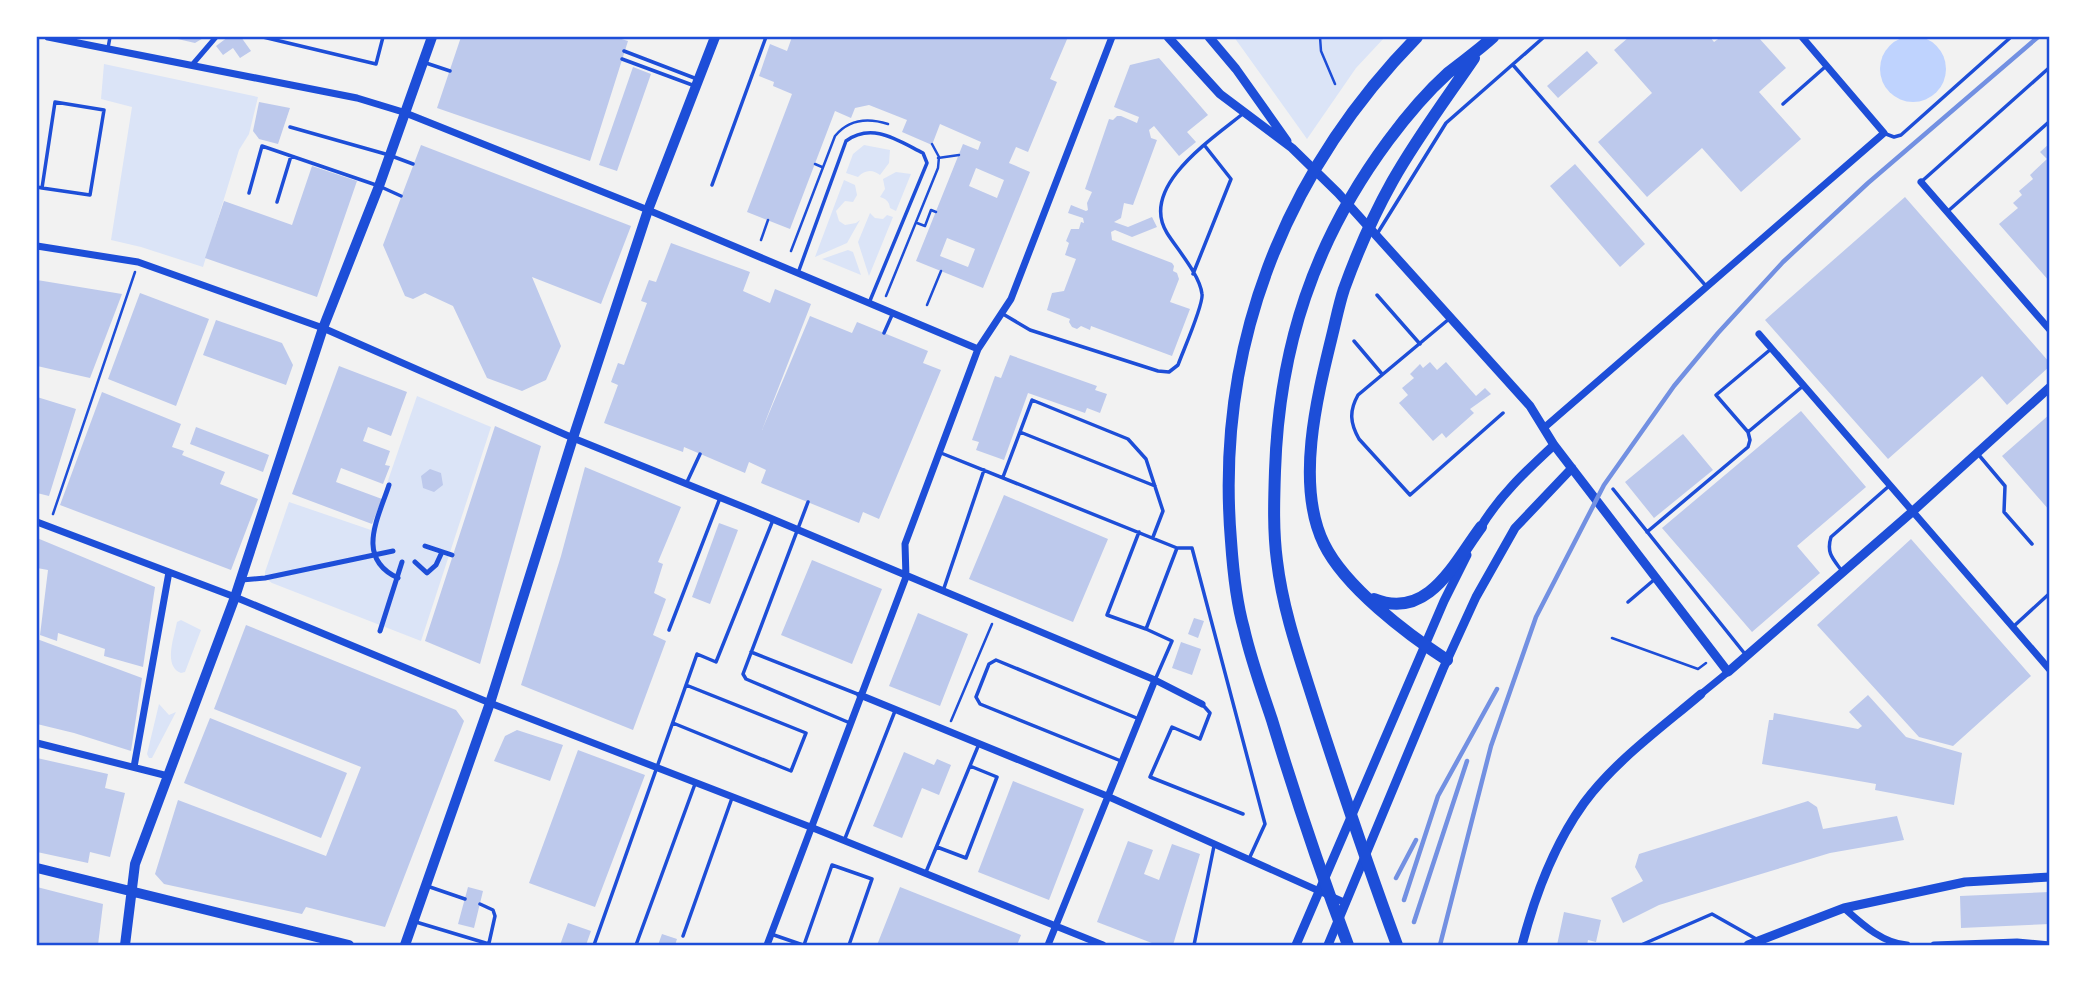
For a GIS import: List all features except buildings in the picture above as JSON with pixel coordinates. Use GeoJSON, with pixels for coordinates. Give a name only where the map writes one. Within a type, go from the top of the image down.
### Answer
{"type":"FeatureCollection","features":[{"type":"Feature","properties":{"kind":"highway"},"geometry":{"type":"LineString","coordinates":[[1349,945],[1311,845],[1243,629],[1228,508],[1229,454],[1236,386],[1248,329],[1278,239],[1306,184],[1349,118],[1393,61],[1417,37]]}},
{"type":"Feature","properties":{"kind":"highway"},"geometry":{"type":"LineString","coordinates":[[1396,945],[1355,830],[1286,615],[1277,561],[1274,506],[1276,425],[1284,371],[1295,325],[1337,221],[1388,141],[1447,74],[1493,37]]}},
{"type":"Feature","properties":{"kind":"highway"},"geometry":{"type":"LineString","coordinates":[[1447,660],[1425,646],[1367,597],[1337,564],[1316,522],[1310,489],[1312,440],[1326,361],[1343,291],[1391,183],[1480,49]]}},
{"type":"Feature","properties":{"kind":"highway"},"geometry":{"type":"LineString","coordinates":[[1367,597],[1398,605],[1411,602],[1434,590],[1481,527]]}},
{"type":"Feature","properties":{"kind":"main road"},"geometry":{"type":"LineString","coordinates":[[125,945],[135,864],[241,580],[323,328],[379,186],[432,37]]}},
{"type":"Feature","properties":{"kind":"main road"},"geometry":{"type":"LineString","coordinates":[[405,945],[489,703],[648,210],[715,37]]}},
{"type":"Feature","properties":{"kind":"main road"},"geometry":{"type":"LineString","coordinates":[[37,868],[349,945]]}},
{"type":"Feature","properties":{"kind":"street"},"geometry":{"type":"LineString","coordinates":[[48,37],[356,98],[403,113],[648,210],[978,349]]}},
{"type":"Feature","properties":{"kind":"street"},"geometry":{"type":"LineString","coordinates":[[192,65],[216,37]]}},
{"type":"Feature","properties":{"kind":"street"},"geometry":{"type":"LineString","coordinates":[[767,945],[906,577],[905,544],[978,349],[1003,314],[1112,37]]}},
{"type":"Feature","properties":{"kind":"street"},"geometry":{"type":"LineString","coordinates":[[1168,37],[1220,94],[1292,148],[1338,193],[1530,406],[1554,445],[1728,672]]}},
{"type":"Feature","properties":{"kind":"street"},"geometry":{"type":"LineString","coordinates":[[1209,37],[1236,69],[1292,148]]}},
{"type":"Feature","properties":{"kind":"street"},"geometry":{"type":"LineString","coordinates":[[1545,427],[1884,133],[1802,37]]}},
{"type":"Feature","properties":{"kind":"street"},"geometry":{"type":"LineString","coordinates":[[1921,181],[2050,330]]}},
{"type":"Feature","properties":{"kind":"street"},"geometry":{"type":"LineString","coordinates":[[37,246],[138,262],[323,328],[573,438],[1154,680],[1202,704]]}},
{"type":"Feature","properties":{"kind":"street"},"geometry":{"type":"LineString","coordinates":[[1759,334],[2050,670]]}},
{"type":"Feature","properties":{"kind":"street"},"geometry":{"type":"LineString","coordinates":[[1522,945],[1542,880],[1561,838],[1584,802],[1642,744],[1912,512],[2050,387]]}},
{"type":"Feature","properties":{"kind":"street"},"geometry":{"type":"LineString","coordinates":[[1296,945],[1444,601],[1481,527],[1495,505],[1518,479],[1554,445]]}},
{"type":"Feature","properties":{"kind":"street"},"geometry":{"type":"LineString","coordinates":[[1328,945],[1476,597],[1515,528],[1572,468]]}},
{"type":"Feature","properties":{"kind":"street"},"geometry":{"type":"LineString","coordinates":[[389,485],[372,539],[374,555],[385,570],[398,579]]}},
{"type":"Feature","properties":{"kind":"street"},"geometry":{"type":"LineString","coordinates":[[37,522],[235,597],[489,703],[733,796],[1103,945]]}},
{"type":"Feature","properties":{"kind":"street"},"geometry":{"type":"LineString","coordinates":[[425,546],[452,555]]}},
{"type":"Feature","properties":{"kind":"street"},"geometry":{"type":"LineString","coordinates":[[241,580],[265,578],[393,551]]}},
{"type":"Feature","properties":{"kind":"street"},"geometry":{"type":"LineString","coordinates":[[415,562],[427,573],[436,565],[442,552]]}},
{"type":"Feature","properties":{"kind":"street"},"geometry":{"type":"LineString","coordinates":[[380,631],[402,562]]}},
{"type":"Feature","properties":{"kind":"street"},"geometry":{"type":"LineString","coordinates":[[134,767],[169,572]]}},
{"type":"Feature","properties":{"kind":"street"},"geometry":{"type":"LineString","coordinates":[[1048,945],[1154,680]]}},
{"type":"Feature","properties":{"kind":"street"},"geometry":{"type":"LineString","coordinates":[[860,695],[1107,796],[1346,903]]}},
{"type":"Feature","properties":{"kind":"street"},"geometry":{"type":"LineString","coordinates":[[37,743],[169,776]]}},
{"type":"Feature","properties":{"kind":"street"},"geometry":{"type":"LineString","coordinates":[[1748,945],[1844,908],[1965,883],[2050,877]]}},
{"type":"Feature","properties":{"kind":"street"},"geometry":{"type":"LineString","coordinates":[[1844,908],[1864,926],[1884,938],[1896,944],[1907,945]]}},
{"type":"Feature","properties":{"kind":"street"},"geometry":{"type":"LineString","coordinates":[[1934,945],[2017,942],[2050,945]]}},
{"type":"Feature","properties":{"kind":"lane"},"geometry":{"type":"LineString","coordinates":[[108,49],[110,37]]}},
{"type":"Feature","properties":{"kind":"lane"},"geometry":{"type":"LineString","coordinates":[[263,37],[376,64],[383,37]]}},
{"type":"Feature","properties":{"kind":"lane"},"geometry":{"type":"LineString","coordinates":[[712,185],[766,37]]}},
{"type":"Feature","properties":{"kind":"lane"},"geometry":{"type":"LineString","coordinates":[[1376,236],[1446,123],[1544,37]]}},
{"type":"Feature","properties":{"kind":"lane"},"geometry":{"type":"LineString","coordinates":[[1884,133],[1894,137],[1901,135],[2011,37]]}},
{"type":"Feature","properties":{"kind":"lane"},"geometry":{"type":"LineString","coordinates":[[624,51],[697,83]]}},
{"type":"Feature","properties":{"kind":"lane"},"geometry":{"type":"LineString","coordinates":[[622,59],[697,83]]}},
{"type":"Feature","properties":{"kind":"lane"},"geometry":{"type":"LineString","coordinates":[[424,63],[450,71]]}},
{"type":"Feature","properties":{"kind":"lane"},"geometry":{"type":"LineString","coordinates":[[1513,65],[1706,286]]}},
{"type":"Feature","properties":{"kind":"lane"},"geometry":{"type":"LineString","coordinates":[[1783,104],[1827,66]]}},
{"type":"Feature","properties":{"kind":"lane"},"geometry":{"type":"LineString","coordinates":[[1921,181],[2050,67]]}},
{"type":"Feature","properties":{"kind":"lane"},"geometry":{"type":"LineString","coordinates":[[55,102],[104,110],[90,195],[39,187],[55,102]]}},
{"type":"Feature","properties":{"kind":"lane"},"geometry":{"type":"LineString","coordinates":[[1003,314],[1030,330],[1158,371],[1169,372],[1178,365],[1203,297],[1200,284],[1164,227],[1162,205],[1170,179],[1179,167],[1245,112]]}},
{"type":"Feature","properties":{"kind":"lane"},"geometry":{"type":"LineString","coordinates":[[1947,212],[2050,121]]}},
{"type":"Feature","properties":{"kind":"lane"},"geometry":{"type":"LineString","coordinates":[[290,127],[413,164]]}},
{"type":"Feature","properties":{"kind":"lane"},"geometry":{"type":"LineString","coordinates":[[798,273],[846,141],[857,133],[868,132],[895,139],[922,153],[927,163],[869,303]]}},
{"type":"Feature","properties":{"kind":"lane"},"geometry":{"type":"LineString","coordinates":[[248,193],[262,146],[401,196]]}},
{"type":"Feature","properties":{"kind":"lane"},"geometry":{"type":"LineString","coordinates":[[1193,274],[1231,179],[1205,146]]}},
{"type":"Feature","properties":{"kind":"lane"},"geometry":{"type":"LineString","coordinates":[[277,202],[291,156]]}},
{"type":"Feature","properties":{"kind":"lane"},"geometry":{"type":"LineString","coordinates":[[1377,295],[1420,344]]}},
{"type":"Feature","properties":{"kind":"lane"},"geometry":{"type":"LineString","coordinates":[[884,333],[893,313]]}},
{"type":"Feature","properties":{"kind":"lane"},"geometry":{"type":"LineString","coordinates":[[1451,318],[1357,395],[1352,407],[1353,429],[1409,495],[1503,413]]}},
{"type":"Feature","properties":{"kind":"lane"},"geometry":{"type":"LineString","coordinates":[[1354,341],[1383,374]]}},
{"type":"Feature","properties":{"kind":"lane"},"geometry":{"type":"LineString","coordinates":[[1647,532],[1748,447],[1748,432],[1716,395],[1771,349]]}},
{"type":"Feature","properties":{"kind":"lane"},"geometry":{"type":"LineString","coordinates":[[1748,432],[1803,386]]}},
{"type":"Feature","properties":{"kind":"lane"},"geometry":{"type":"LineString","coordinates":[[1003,477],[1032,401],[1128,439],[1146,459],[1163,511],[1153,538]]}},
{"type":"Feature","properties":{"kind":"lane"},"geometry":{"type":"LineString","coordinates":[[1020,432],[1155,486]]}},
{"type":"Feature","properties":{"kind":"lane"},"geometry":{"type":"LineString","coordinates":[[939,452],[1177,548],[1192,548],[1265,824],[1249,859]]}},
{"type":"Feature","properties":{"kind":"lane"},"geometry":{"type":"LineString","coordinates":[[686,484],[700,454]]}},
{"type":"Feature","properties":{"kind":"lane"},"geometry":{"type":"LineString","coordinates":[[1978,454],[2005,486],[2004,512],[2032,544]]}},
{"type":"Feature","properties":{"kind":"lane"},"geometry":{"type":"LineString","coordinates":[[942,592],[985,470]]}},
{"type":"Feature","properties":{"kind":"lane"},"geometry":{"type":"LineString","coordinates":[[1843,572],[1829,555],[1831,537],[1889,485]]}},
{"type":"Feature","properties":{"kind":"lane"},"geometry":{"type":"LineString","coordinates":[[1613,489],[1746,656]]}},
{"type":"Feature","properties":{"kind":"lane"},"geometry":{"type":"LineString","coordinates":[[669,630],[720,498]]}},
{"type":"Feature","properties":{"kind":"lane"},"geometry":{"type":"LineString","coordinates":[[808,502],[743,674],[746,679],[850,723]]}},
{"type":"Feature","properties":{"kind":"lane"},"geometry":{"type":"LineString","coordinates":[[594,945],[697,654],[716,662],[773,520]]}},
{"type":"Feature","properties":{"kind":"lane"},"geometry":{"type":"LineString","coordinates":[[1139,532],[1107,615],[1172,641],[1154,680]]}},
{"type":"Feature","properties":{"kind":"lane"},"geometry":{"type":"LineString","coordinates":[[1146,629],[1177,548]]}},
{"type":"Feature","properties":{"kind":"lane"},"geometry":{"type":"LineString","coordinates":[[1628,602],[1656,577]]}},
{"type":"Feature","properties":{"kind":"lane"},"geometry":{"type":"LineString","coordinates":[[2013,627],[2050,593]]}},
{"type":"Feature","properties":{"kind":"lane"},"geometry":{"type":"LineString","coordinates":[[751,652],[860,695]]}},
{"type":"Feature","properties":{"kind":"lane"},"geometry":{"type":"LineString","coordinates":[[1122,761],[980,704],[976,697],[989,664],[996,660],[1139,719]]}},
{"type":"Feature","properties":{"kind":"lane"},"geometry":{"type":"LineString","coordinates":[[673,723],[791,771],[806,733],[686,685]]}},
{"type":"Feature","properties":{"kind":"lane"},"geometry":{"type":"LineString","coordinates":[[1202,704],[1210,713],[1200,739],[1172,727],[1150,777],[1243,814]]}},
{"type":"Feature","properties":{"kind":"lane"},"geometry":{"type":"LineString","coordinates":[[844,841],[895,709]]}},
{"type":"Feature","properties":{"kind":"lane"},"geometry":{"type":"LineString","coordinates":[[925,874],[979,744]]}},
{"type":"Feature","properties":{"kind":"lane"},"geometry":{"type":"LineString","coordinates":[[937,848],[966,859],[997,777],[970,766]]}},
{"type":"Feature","properties":{"kind":"lane"},"geometry":{"type":"LineString","coordinates":[[636,945],[695,782]]}},
{"type":"Feature","properties":{"kind":"lane"},"geometry":{"type":"LineString","coordinates":[[683,936],[733,796]]}},
{"type":"Feature","properties":{"kind":"lane"},"geometry":{"type":"LineString","coordinates":[[1194,945],[1214,844]]}},
{"type":"Feature","properties":{"kind":"lane"},"geometry":{"type":"LineString","coordinates":[[771,934],[803,945],[832,865],[872,879],[849,945]]}},
{"type":"Feature","properties":{"kind":"lane"},"geometry":{"type":"LineString","coordinates":[[426,885],[465,899]]}},
{"type":"Feature","properties":{"kind":"lane"},"geometry":{"type":"LineString","coordinates":[[414,921],[489,945],[495,916],[493,910],[480,904]]}},
{"type":"Feature","properties":{"kind":"lane"},"geometry":{"type":"LineString","coordinates":[[1641,945],[1712,914],[1759,941]]}},
{"type":"Feature","properties":{"kind":"path"},"geometry":{"type":"LineString","coordinates":[[1320,37],[1321,51],[1335,84]]}},
{"type":"Feature","properties":{"kind":"path"},"geometry":{"type":"LineString","coordinates":[[881,308],[936,175],[939,157],[932,144]]}},
{"type":"Feature","properties":{"kind":"path"},"geometry":{"type":"LineString","coordinates":[[939,157],[959,155]]}},
{"type":"Feature","properties":{"kind":"path"},"geometry":{"type":"LineString","coordinates":[[916,222],[925,226],[931,210],[936,212]]}},
{"type":"Feature","properties":{"kind":"path"},"geometry":{"type":"LineString","coordinates":[[761,240],[768,220]]}},
{"type":"Feature","properties":{"kind":"path"},"geometry":{"type":"LineString","coordinates":[[49,526],[138,262]]}},
{"type":"Feature","properties":{"kind":"path"},"geometry":{"type":"LineString","coordinates":[[927,305],[941,271]]}},
{"type":"Feature","properties":{"kind":"path"},"geometry":{"type":"LineString","coordinates":[[947,731],[996,614]]}},
{"type":"Feature","properties":{"kind":"path"},"geometry":{"type":"LineString","coordinates":[[1612,638],[1698,669],[1715,655]]}},
{"type":"Feature","properties":{"kind":"shaded area"},"geometry":{"type":"Polygon","coordinates":[[[1234,37],[1385,37],[1356,68],[1307,139],[1234,37]]]}},
{"type":"Feature","properties":{"kind":"shaded area"},"geometry":{"type":"Polygon","coordinates":[[[104,64],[258,97],[249,134],[239,150],[203,267],[111,240],[132,107],[101,99],[104,64]]]}},
{"type":"Feature","properties":{"kind":"shaded area"},"geometry":{"type":"Polygon","coordinates":[[[864,145],[890,150],[889,163],[880,175],[871,171],[858,177],[846,173],[853,154],[864,145]]]}},
{"type":"Feature","properties":{"kind":"shaded area"},"geometry":{"type":"Polygon","coordinates":[[[896,172],[911,174],[896,211],[880,197],[885,189],[883,179],[896,172]]]}},
{"type":"Feature","properties":{"kind":"shaded area"},"geometry":{"type":"Polygon","coordinates":[[[844,180],[855,185],[857,195],[853,202],[845,201],[836,211],[839,221],[845,225],[860,220],[847,243],[815,257],[844,180]]]}},
{"type":"Feature","properties":{"kind":"shaded area"},"geometry":{"type":"Polygon","coordinates":[[[870,213],[875,218],[883,219],[887,215],[893,217],[869,276],[858,242],[870,213]]]}},
{"type":"Feature","properties":{"kind":"shaded area"},"geometry":{"type":"Polygon","coordinates":[[[848,250],[853,252],[861,275],[822,259],[848,250]]]}},
{"type":"Feature","properties":{"kind":"shaded area"},"geometry":{"type":"Polygon","coordinates":[[[417,396],[491,427],[421,641],[265,578],[289,502],[371,530],[417,396]]]}},
{"type":"Feature","properties":{"kind":"shaded area"},"geometry":{"type":"Polygon","coordinates":[[[181,620],[201,630],[185,672],[181,673],[172,664],[171,658],[177,622],[181,620]]]}},
{"type":"Feature","properties":{"kind":"shaded area"},"geometry":{"type":"Polygon","coordinates":[[[159,704],[169,715],[176,712],[152,758],[149,758],[147,754],[159,704]]]}},
{"type":"Feature","properties":{"kind":"water"},"geometry":{"type":"Polygon","coordinates":[[[1913,36],[1936,46],[1946,69],[1936,92],[1913,102],[1890,92],[1880,69],[1890,46],[1913,36]]]}},
{"type":"Feature","properties":{"kind":"railway"},"geometry":{"type":"LineString","coordinates":[[1440,945],[1491,746],[1536,617],[1604,485],[1674,386],[1783,262],[1868,183],[2038,37]]}},
{"type":"Feature","properties":{"kind":"railway"},"geometry":{"type":"LineString","coordinates":[[1404,900],[1438,796],[1497,689]]}},
{"type":"Feature","properties":{"kind":"railway"},"geometry":{"type":"LineString","coordinates":[[1414,922],[1467,761]]}},
{"type":"Feature","properties":{"kind":"railway"},"geometry":{"type":"LineString","coordinates":[[1396,878],[1416,840]]}}]}
